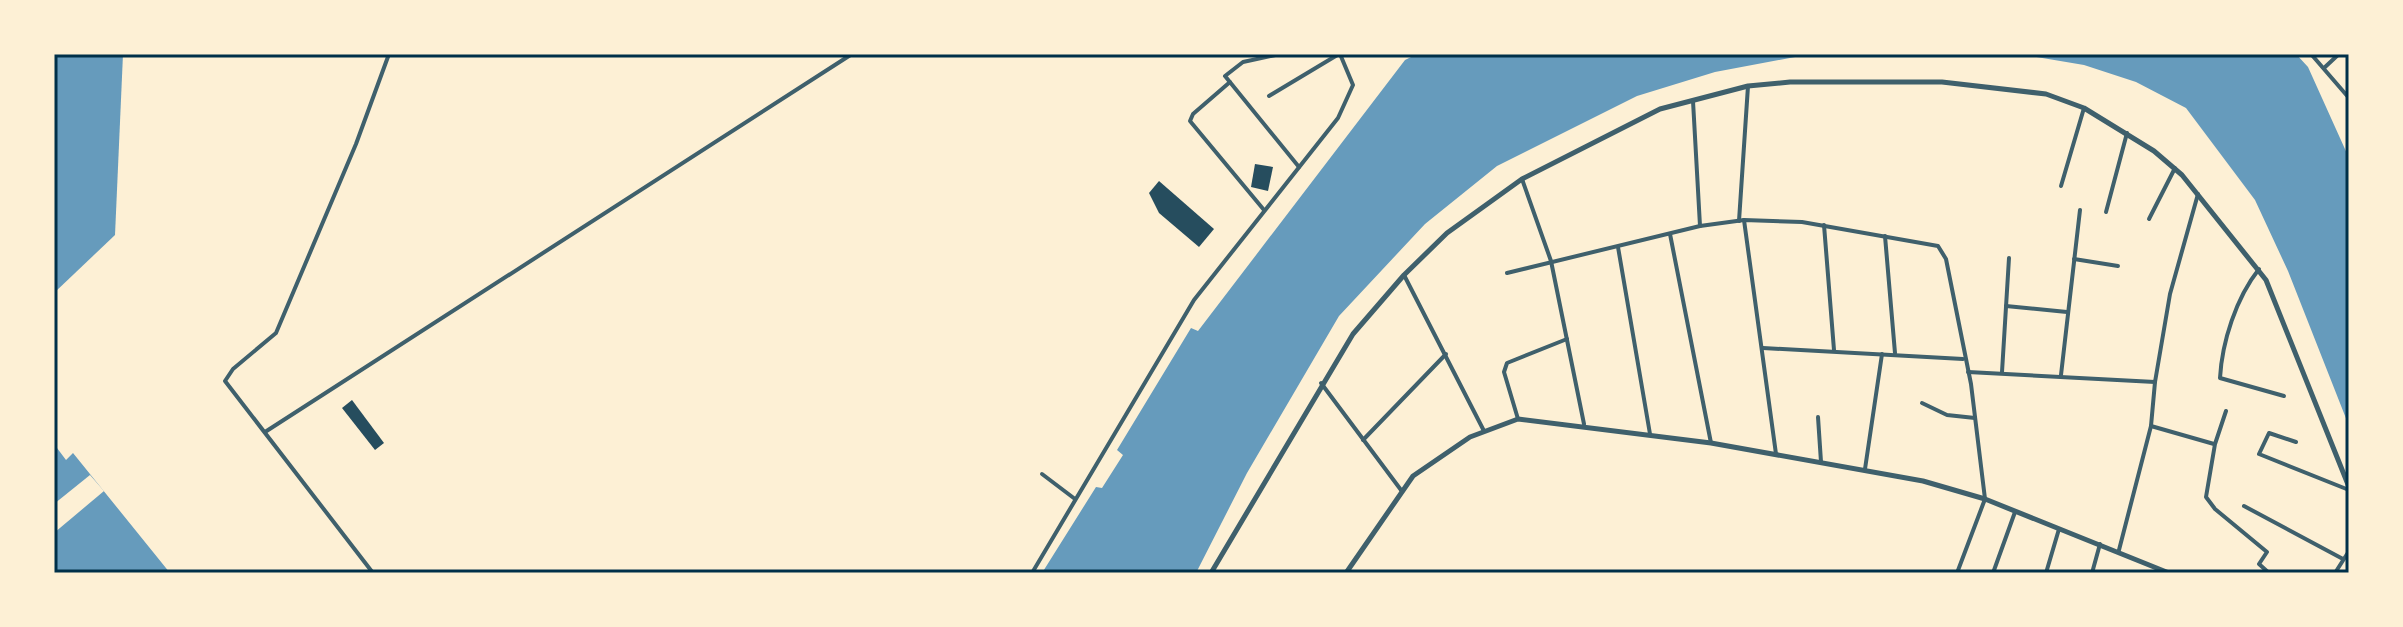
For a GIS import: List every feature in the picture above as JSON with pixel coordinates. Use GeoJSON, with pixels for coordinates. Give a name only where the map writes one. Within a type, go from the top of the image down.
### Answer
{"type":"FeatureCollection","features":[{"type":"Feature","properties":{"kind":"street"},"geometry":{"type":"LineString","coordinates":[[373,573],[225,381],[227,375],[276,333],[356,144],[389,54]]}},
{"type":"Feature","properties":{"kind":"street"},"geometry":{"type":"LineString","coordinates":[[265,432],[852,54]]}},
{"type":"Feature","properties":{"kind":"street"},"geometry":{"type":"LineString","coordinates":[[1280,54],[1243,62],[1225,76],[1299,167]]}},
{"type":"Feature","properties":{"kind":"street"},"geometry":{"type":"LineString","coordinates":[[1032,573],[1194,300],[1338,118],[1352,90],[1352,77],[1339,54],[1269,96]]}},
{"type":"Feature","properties":{"kind":"street"},"geometry":{"type":"LineString","coordinates":[[2311,54],[2349,98]]}},
{"type":"Feature","properties":{"kind":"street"},"geometry":{"type":"LineString","coordinates":[[2324,68],[2339,54]]}},
{"type":"Feature","properties":{"kind":"street"},"geometry":{"type":"LineString","coordinates":[[1230,82],[1193,114],[1190,121],[1264,210]]}},
{"type":"Feature","properties":{"kind":"street"},"geometry":{"type":"LineString","coordinates":[[1211,573],[1321,383],[1366,316],[1404,275],[1472,213],[1522,179],[1633,120],[1748,86],[1790,82],[1942,82],[2046,94],[2084,108],[2127,132],[2175,168],[2259,269],[2275,297],[2349,488]]}},
{"type":"Feature","properties":{"kind":"street"},"geometry":{"type":"LineString","coordinates":[[1748,86],[1742,221],[1763,348],[1776,454]]}},
{"type":"Feature","properties":{"kind":"street"},"geometry":{"type":"LineString","coordinates":[[1693,101],[1700,226]]}},
{"type":"Feature","properties":{"kind":"street"},"geometry":{"type":"LineString","coordinates":[[2061,186],[2084,108]]}},
{"type":"Feature","properties":{"kind":"street"},"geometry":{"type":"LineString","coordinates":[[2106,212],[2127,132]]}},
{"type":"Feature","properties":{"kind":"street"},"geometry":{"type":"LineString","coordinates":[[2149,219],[2175,168]]}},
{"type":"Feature","properties":{"kind":"street"},"geometry":{"type":"LineString","coordinates":[[1522,179],[1551,261],[1584,424]]}},
{"type":"Feature","properties":{"kind":"street"},"geometry":{"type":"LineString","coordinates":[[2119,550],[2151,426],[2170,294],[2198,194]]}},
{"type":"Feature","properties":{"kind":"street"},"geometry":{"type":"LineString","coordinates":[[2061,375],[2080,210]]}},
{"type":"Feature","properties":{"kind":"street"},"geometry":{"type":"LineString","coordinates":[[1507,273],[1700,226],[1742,221],[1824,225],[1938,246],[1943,250],[1968,372],[1985,499],[1957,573]]}},
{"type":"Feature","properties":{"kind":"street"},"geometry":{"type":"LineString","coordinates":[[1824,225],[1834,350]]}},
{"type":"Feature","properties":{"kind":"street"},"geometry":{"type":"LineString","coordinates":[[1670,234],[1711,443]]}},
{"type":"Feature","properties":{"kind":"street"},"geometry":{"type":"LineString","coordinates":[[1885,236],[1895,353]]}},
{"type":"Feature","properties":{"kind":"street"},"geometry":{"type":"LineString","coordinates":[[1618,247],[1650,434]]}},
{"type":"Feature","properties":{"kind":"street"},"geometry":{"type":"LineString","coordinates":[[2002,372],[2009,258]]}},
{"type":"Feature","properties":{"kind":"street"},"geometry":{"type":"LineString","coordinates":[[2074,259],[2118,266]]}},
{"type":"Feature","properties":{"kind":"street"},"geometry":{"type":"LineString","coordinates":[[2259,269],[2247,283],[2234,317],[2220,378],[2284,396]]}},
{"type":"Feature","properties":{"kind":"street"},"geometry":{"type":"LineString","coordinates":[[1404,275],[1484,431]]}},
{"type":"Feature","properties":{"kind":"street"},"geometry":{"type":"LineString","coordinates":[[2006,306],[2067,312]]}},
{"type":"Feature","properties":{"kind":"street"},"geometry":{"type":"LineString","coordinates":[[1518,419],[1505,366],[1510,360],[1567,339]]}},
{"type":"Feature","properties":{"kind":"street"},"geometry":{"type":"LineString","coordinates":[[1763,348],[1963,359]]}},
{"type":"Feature","properties":{"kind":"street"},"geometry":{"type":"LineString","coordinates":[[1363,440],[1446,354]]}},
{"type":"Feature","properties":{"kind":"street"},"geometry":{"type":"LineString","coordinates":[[1865,469],[1882,354]]}},
{"type":"Feature","properties":{"kind":"street"},"geometry":{"type":"LineString","coordinates":[[1968,372],[2155,382]]}},
{"type":"Feature","properties":{"kind":"street"},"geometry":{"type":"LineString","coordinates":[[1321,383],[1401,490]]}},
{"type":"Feature","properties":{"kind":"street"},"geometry":{"type":"LineString","coordinates":[[1922,403],[1947,415],[1975,418]]}},
{"type":"Feature","properties":{"kind":"street"},"geometry":{"type":"LineString","coordinates":[[2226,411],[2215,444],[2206,497],[2215,509],[2267,552],[2259,564],[2269,573]]}},
{"type":"Feature","properties":{"kind":"street"},"geometry":{"type":"LineString","coordinates":[[1818,417],[1821,462]]}},
{"type":"Feature","properties":{"kind":"street"},"geometry":{"type":"LineString","coordinates":[[1346,573],[1401,490],[1418,472],[1484,431],[1518,419],[1584,424],[1865,469],[1985,499],[2119,550],[2169,573]]}},
{"type":"Feature","properties":{"kind":"street"},"geometry":{"type":"LineString","coordinates":[[2151,426],[2215,444]]}},
{"type":"Feature","properties":{"kind":"street"},"geometry":{"type":"LineString","coordinates":[[2296,442],[2269,433],[2259,454],[2349,488]]}},
{"type":"Feature","properties":{"kind":"street"},"geometry":{"type":"LineString","coordinates":[[1042,474],[1075,499]]}},
{"type":"Feature","properties":{"kind":"street"},"geometry":{"type":"LineString","coordinates":[[2244,506],[2343,559]]}},
{"type":"Feature","properties":{"kind":"street"},"geometry":{"type":"LineString","coordinates":[[1993,573],[2015,512]]}},
{"type":"Feature","properties":{"kind":"street"},"geometry":{"type":"LineString","coordinates":[[2046,573],[2059,527]]}},
{"type":"Feature","properties":{"kind":"street"},"geometry":{"type":"LineString","coordinates":[[2092,573],[2101,543]]}},
{"type":"Feature","properties":{"kind":"street"},"geometry":{"type":"LineString","coordinates":[[2335,573],[2349,551]]}},
{"type":"Feature","properties":{"kind":"water"},"geometry":{"type":"Polygon","coordinates":[[[54,54],[123,54],[115,235],[54,293],[54,54]]]}},
{"type":"Feature","properties":{"kind":"water"},"geometry":{"type":"Polygon","coordinates":[[[1417,54],[1811,54],[1715,72],[1637,96],[1497,166],[1425,224],[1339,316],[1247,473],[1196,573],[1042,573],[1096,487],[1102,488],[1123,455],[1117,450],[1191,328],[1198,331],[1405,60],[1417,54]]]}},
{"type":"Feature","properties":{"kind":"water"},"geometry":{"type":"Polygon","coordinates":[[[2019,54],[2296,54],[2308,67],[2349,158],[2349,426],[2288,271],[2255,200],[2186,108],[2136,82],[2084,65],[2019,54]]]}},
{"type":"Feature","properties":{"kind":"water"},"geometry":{"type":"Polygon","coordinates":[[[54,444],[66,460],[73,453],[170,573],[54,573],[54,444]]]}},
{"type":"Feature","properties":{"kind":"pier"},"geometry":{"type":"Polygon","coordinates":[[[90,475],[104,491],[54,533],[54,504],[90,475]]]}},
{"type":"Feature","properties":{"kind":"building"},"geometry":{"type":"Polygon","coordinates":[[[1255,164],[1273,167],[1268,191],[1251,187],[1255,164]]]}},
{"type":"Feature","properties":{"kind":"building"},"geometry":{"type":"Polygon","coordinates":[[[1159,181],[1214,229],[1199,247],[1159,213],[1149,193],[1159,181]]]}},
{"type":"Feature","properties":{"kind":"building"},"geometry":{"type":"Polygon","coordinates":[[[352,400],[384,443],[375,450],[342,408],[352,400]]]}}]}
